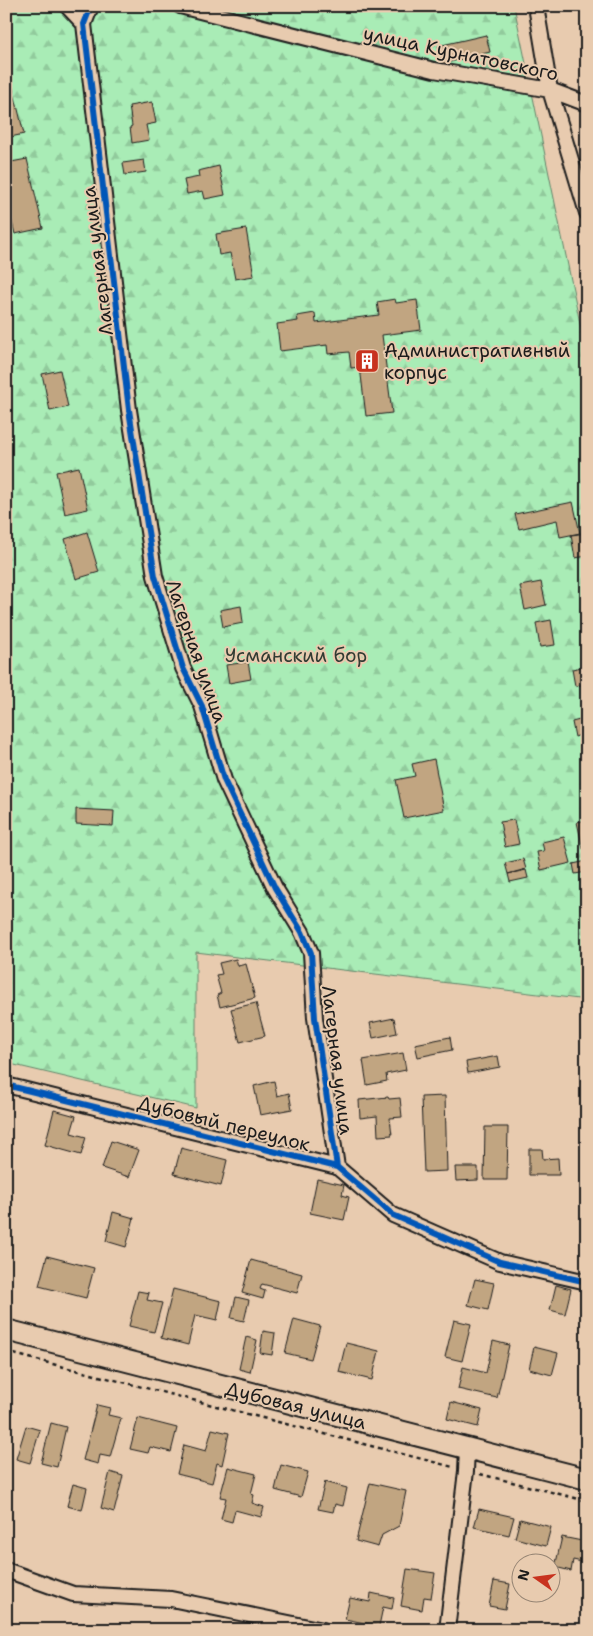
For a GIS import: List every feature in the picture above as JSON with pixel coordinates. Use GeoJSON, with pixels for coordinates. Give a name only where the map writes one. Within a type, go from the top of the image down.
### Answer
{"type":"FeatureCollection","features":[{"type":"Feature","properties":{"kind":"street"},"geometry":{"type":"LineString","coordinates":[[67,6],[84,24]]}},
{"type":"Feature","properties":{"kind":"street","name":"Лагерная улица"},"geometry":{"type":"LineString","coordinates":[[91,6],[84,24],[129,410],[155,576],[183,668],[202,706],[224,780],[275,888],[302,932],[311,953],[315,1018],[337,1167]]}},
{"type":"Feature","properties":{"kind":"street","name":"улица Курнатовского"},"geometry":{"type":"LineString","coordinates":[[180,6],[434,70],[550,90],[587,104]]}},
{"type":"Feature","properties":{"kind":"street"},"geometry":{"type":"LineString","coordinates":[[536,6],[550,90],[587,213]]}},
{"type":"Feature","properties":{"kind":"street","name":"Дубовый переулок"},"geometry":{"type":"LineString","coordinates":[[6,1085],[337,1167],[393,1215],[500,1262],[587,1282]]}},
{"type":"Feature","properties":{"kind":"street","name":"Дубовая улица"},"geometry":{"type":"LineString","coordinates":[[6,1330],[587,1479]]}},
{"type":"Feature","properties":{"kind":"street"},"geometry":{"type":"LineString","coordinates":[[447,1630],[466,1471],[467,1448]]}},
{"type":"Feature","properties":{"kind":"street"},"geometry":{"type":"LineString","coordinates":[[6,1570],[73,1594],[171,1599],[323,1630]]}},
{"type":"Feature","properties":{"kind":"path"},"geometry":{"type":"LineString","coordinates":[[6,1352],[587,1501]]}},
{"type":"Feature","properties":{"kind":"green space","name":"Усманский бор"},"geometry":{"type":"Polygon","coordinates":[[[6,6],[514,6],[587,357],[587,1000],[196,952],[196,1108],[6,1063],[6,6]]]}},
{"type":"Feature","properties":{"kind":"building"},"geometry":{"type":"Polygon","coordinates":[[[486,35],[490,52],[442,64],[438,46],[486,35]]]}},
{"type":"Feature","properties":{"kind":"building"},"geometry":{"type":"Polygon","coordinates":[[[8,68],[24,134],[6,138],[6,69],[8,68]]]}},
{"type":"Feature","properties":{"kind":"building"},"geometry":{"type":"Polygon","coordinates":[[[152,102],[156,123],[146,125],[149,140],[132,143],[129,106],[152,102]]]}},
{"type":"Feature","properties":{"kind":"building"},"geometry":{"type":"Polygon","coordinates":[[[27,159],[43,228],[15,234],[6,198],[6,163],[27,159]]]}},
{"type":"Feature","properties":{"kind":"building"},"geometry":{"type":"Polygon","coordinates":[[[144,160],[146,172],[125,175],[123,163],[144,160]]]}},
{"type":"Feature","properties":{"kind":"building"},"geometry":{"type":"Polygon","coordinates":[[[219,166],[225,195],[205,199],[203,191],[187,194],[184,180],[199,177],[198,171],[219,166]]]}},
{"type":"Feature","properties":{"kind":"building"},"geometry":{"type":"Polygon","coordinates":[[[246,229],[254,276],[235,279],[230,253],[219,255],[216,234],[246,229]]]}},
{"type":"Feature","properties":{"kind":"building","name":"Административный корпус"},"geometry":{"type":"Polygon","coordinates":[[[395,299],[396,303],[417,300],[421,330],[382,335],[392,413],[366,416],[360,367],[351,368],[349,352],[328,354],[327,345],[280,351],[277,324],[298,321],[297,316],[315,313],[316,323],[379,315],[377,302],[395,299]]]}},
{"type":"Feature","properties":{"kind":"building"},"geometry":{"type":"Polygon","coordinates":[[[60,370],[68,407],[50,411],[42,374],[60,370]]]}},
{"type":"Feature","properties":{"kind":"building"},"geometry":{"type":"Polygon","coordinates":[[[79,467],[88,509],[65,514],[56,472],[79,467]]]}},
{"type":"Feature","properties":{"kind":"building"},"geometry":{"type":"Polygon","coordinates":[[[573,502],[580,533],[560,537],[557,520],[519,529],[515,514],[573,502]]]}},
{"type":"Feature","properties":{"kind":"building"},"geometry":{"type":"Polygon","coordinates":[[[87,532],[99,572],[76,579],[65,539],[87,532]]]}},
{"type":"Feature","properties":{"kind":"building"},"geometry":{"type":"Polygon","coordinates":[[[587,533],[587,556],[575,558],[571,535],[587,533]]]}},
{"type":"Feature","properties":{"kind":"building"},"geometry":{"type":"Polygon","coordinates":[[[541,582],[546,605],[525,610],[520,586],[541,582]]]}},
{"type":"Feature","properties":{"kind":"building"},"geometry":{"type":"Polygon","coordinates":[[[241,606],[243,623],[223,627],[220,610],[241,606]]]}},
{"type":"Feature","properties":{"kind":"building"},"geometry":{"type":"Polygon","coordinates":[[[551,620],[555,645],[540,647],[536,623],[551,620]]]}},
{"type":"Feature","properties":{"kind":"building"},"geometry":{"type":"Polygon","coordinates":[[[248,662],[251,679],[229,683],[226,665],[248,662]]]}},
{"type":"Feature","properties":{"kind":"building"},"geometry":{"type":"Polygon","coordinates":[[[587,666],[587,684],[575,686],[572,669],[587,666]]]}},
{"type":"Feature","properties":{"kind":"building"},"geometry":{"type":"Polygon","coordinates":[[[587,718],[587,751],[584,752],[580,735],[575,737],[572,722],[587,718]]]}},
{"type":"Feature","properties":{"kind":"building"},"geometry":{"type":"Polygon","coordinates":[[[434,759],[444,810],[404,818],[396,780],[415,776],[412,764],[434,759]]]}},
{"type":"Feature","properties":{"kind":"building"},"geometry":{"type":"Polygon","coordinates":[[[76,809],[114,811],[113,826],[76,824],[76,809]]]}},
{"type":"Feature","properties":{"kind":"building"},"geometry":{"type":"Polygon","coordinates":[[[514,820],[519,844],[505,847],[500,822],[514,820]]]}},
{"type":"Feature","properties":{"kind":"building"},"geometry":{"type":"Polygon","coordinates":[[[587,820],[587,848],[583,849],[577,822],[587,820]]]}},
{"type":"Feature","properties":{"kind":"building"},"geometry":{"type":"Polygon","coordinates":[[[564,837],[571,863],[541,870],[537,852],[544,851],[542,842],[564,837]]]}},
{"type":"Feature","properties":{"kind":"building"},"geometry":{"type":"Polygon","coordinates":[[[523,859],[526,869],[508,874],[505,863],[523,859]]]}},
{"type":"Feature","properties":{"kind":"building"},"geometry":{"type":"Polygon","coordinates":[[[587,861],[587,872],[575,874],[573,864],[587,861]]]}},
{"type":"Feature","properties":{"kind":"building"},"geometry":{"type":"Polygon","coordinates":[[[526,870],[528,878],[510,882],[508,874],[526,870]]]}},
{"type":"Feature","properties":{"kind":"building"},"geometry":{"type":"Polygon","coordinates":[[[236,959],[238,966],[246,964],[255,998],[220,1007],[217,995],[221,993],[216,975],[222,974],[219,963],[236,959]]]}},
{"type":"Feature","properties":{"kind":"building"},"geometry":{"type":"Polygon","coordinates":[[[256,1003],[265,1036],[240,1042],[231,1009],[256,1003]]]}},
{"type":"Feature","properties":{"kind":"building"},"geometry":{"type":"Polygon","coordinates":[[[394,1018],[397,1033],[373,1038],[370,1023],[394,1018]]]}},
{"type":"Feature","properties":{"kind":"building"},"geometry":{"type":"Polygon","coordinates":[[[450,1037],[452,1050],[418,1057],[415,1044],[450,1037]]]}},
{"type":"Feature","properties":{"kind":"building"},"geometry":{"type":"Polygon","coordinates":[[[403,1053],[406,1070],[386,1074],[387,1081],[367,1085],[363,1060],[403,1053]]]}},
{"type":"Feature","properties":{"kind":"building"},"geometry":{"type":"Polygon","coordinates":[[[498,1056],[500,1067],[468,1073],[466,1062],[498,1056]]]}},
{"type":"Feature","properties":{"kind":"building"},"geometry":{"type":"Polygon","coordinates":[[[587,1079],[587,1095],[584,1095],[581,1080],[587,1079]]]}},
{"type":"Feature","properties":{"kind":"building"},"geometry":{"type":"Polygon","coordinates":[[[274,1081],[277,1096],[289,1093],[292,1109],[260,1115],[254,1086],[274,1081]]]}},
{"type":"Feature","properties":{"kind":"building"},"geometry":{"type":"Polygon","coordinates":[[[445,1096],[447,1171],[424,1172],[421,1097],[445,1096]]]}},
{"type":"Feature","properties":{"kind":"building"},"geometry":{"type":"Polygon","coordinates":[[[388,1097],[389,1099],[400,1098],[402,1117],[390,1118],[392,1135],[378,1136],[377,1116],[360,1118],[359,1100],[388,1097]]]}},
{"type":"Feature","properties":{"kind":"building"},"geometry":{"type":"Polygon","coordinates":[[[54,1110],[76,1116],[71,1133],[86,1137],[81,1155],[45,1145],[54,1110]]]}},
{"type":"Feature","properties":{"kind":"building"},"geometry":{"type":"Polygon","coordinates":[[[485,1127],[508,1127],[507,1180],[484,1180],[485,1127]]]}},
{"type":"Feature","properties":{"kind":"building"},"geometry":{"type":"Polygon","coordinates":[[[111,1141],[139,1150],[129,1177],[102,1168],[111,1141]]]}},
{"type":"Feature","properties":{"kind":"building"},"geometry":{"type":"Polygon","coordinates":[[[181,1148],[227,1160],[221,1186],[174,1174],[181,1148]]]}},
{"type":"Feature","properties":{"kind":"building"},"geometry":{"type":"Polygon","coordinates":[[[529,1149],[542,1149],[543,1159],[558,1158],[559,1175],[529,1175],[529,1149]]]}},
{"type":"Feature","properties":{"kind":"building"},"geometry":{"type":"Polygon","coordinates":[[[455,1167],[478,1167],[478,1180],[456,1181],[455,1167]]]}},
{"type":"Feature","properties":{"kind":"building"},"geometry":{"type":"Polygon","coordinates":[[[317,1179],[344,1185],[342,1195],[349,1197],[344,1220],[310,1213],[317,1179]]]}},
{"type":"Feature","properties":{"kind":"building"},"geometry":{"type":"Polygon","coordinates":[[[113,1212],[134,1218],[126,1247],[106,1241],[113,1212]]]}},
{"type":"Feature","properties":{"kind":"building"},"geometry":{"type":"Polygon","coordinates":[[[47,1256],[94,1268],[86,1298],[39,1286],[47,1256]]]}},
{"type":"Feature","properties":{"kind":"building"},"geometry":{"type":"Polygon","coordinates":[[[251,1260],[302,1274],[297,1293],[262,1284],[260,1289],[265,1291],[263,1299],[242,1293],[251,1260]]]}},
{"type":"Feature","properties":{"kind":"building"},"geometry":{"type":"Polygon","coordinates":[[[475,1279],[494,1283],[488,1310],[468,1305],[475,1279]]]}},
{"type":"Feature","properties":{"kind":"building"},"geometry":{"type":"Polygon","coordinates":[[[556,1285],[571,1289],[565,1314],[550,1310],[556,1285]]]}},
{"type":"Feature","properties":{"kind":"building"},"geometry":{"type":"Polygon","coordinates":[[[173,1289],[221,1301],[217,1320],[195,1315],[188,1345],[161,1338],[173,1289]]]}},
{"type":"Feature","properties":{"kind":"building"},"geometry":{"type":"Polygon","coordinates":[[[138,1291],[149,1293],[147,1300],[162,1303],[154,1332],[129,1326],[138,1291]]]}},
{"type":"Feature","properties":{"kind":"building"},"geometry":{"type":"Polygon","coordinates":[[[236,1297],[249,1300],[244,1321],[231,1318],[236,1297]]]}},
{"type":"Feature","properties":{"kind":"building"},"geometry":{"type":"Polygon","coordinates":[[[294,1319],[320,1326],[311,1359],[285,1353],[294,1319]]]}},
{"type":"Feature","properties":{"kind":"building"},"geometry":{"type":"Polygon","coordinates":[[[454,1320],[471,1324],[462,1361],[445,1357],[454,1320]]]}},
{"type":"Feature","properties":{"kind":"building"},"geometry":{"type":"Polygon","coordinates":[[[263,1331],[275,1333],[272,1355],[260,1353],[263,1331]]]}},
{"type":"Feature","properties":{"kind":"building"},"geometry":{"type":"Polygon","coordinates":[[[246,1337],[257,1340],[250,1372],[239,1369],[246,1337]]]}},
{"type":"Feature","properties":{"kind":"building"},"geometry":{"type":"Polygon","coordinates":[[[493,1341],[509,1345],[497,1398],[458,1389],[463,1367],[486,1373],[493,1341]]]}},
{"type":"Feature","properties":{"kind":"building"},"geometry":{"type":"Polygon","coordinates":[[[346,1343],[379,1351],[372,1380],[339,1372],[346,1343]]]}},
{"type":"Feature","properties":{"kind":"building"},"geometry":{"type":"Polygon","coordinates":[[[534,1347],[558,1353],[552,1375],[529,1369],[534,1347]]]}},
{"type":"Feature","properties":{"kind":"building"},"geometry":{"type":"Polygon","coordinates":[[[451,1402],[482,1410],[478,1427],[447,1419],[451,1402]]]}},
{"type":"Feature","properties":{"kind":"building"},"geometry":{"type":"Polygon","coordinates":[[[97,1405],[110,1408],[108,1415],[121,1418],[110,1457],[100,1455],[98,1464],[83,1460],[97,1405]]]}},
{"type":"Feature","properties":{"kind":"building"},"geometry":{"type":"Polygon","coordinates":[[[138,1418],[177,1428],[171,1452],[150,1447],[148,1453],[130,1449],[138,1418]]]}},
{"type":"Feature","properties":{"kind":"building"},"geometry":{"type":"Polygon","coordinates":[[[51,1423],[66,1427],[57,1467],[41,1463],[51,1423]]]}},
{"type":"Feature","properties":{"kind":"building"},"geometry":{"type":"Polygon","coordinates":[[[26,1426],[40,1430],[30,1463],[16,1459],[26,1426]]]}},
{"type":"Feature","properties":{"kind":"building"},"geometry":{"type":"Polygon","coordinates":[[[212,1429],[229,1433],[222,1465],[217,1463],[212,1483],[177,1474],[184,1445],[206,1451],[212,1429]]]}},
{"type":"Feature","properties":{"kind":"building"},"geometry":{"type":"Polygon","coordinates":[[[281,1465],[308,1472],[301,1497],[275,1490],[281,1465]]]}},
{"type":"Feature","properties":{"kind":"building"},"geometry":{"type":"Polygon","coordinates":[[[228,1467],[256,1474],[251,1494],[254,1495],[252,1503],[264,1507],[261,1517],[235,1510],[232,1522],[221,1519],[226,1498],[220,1497],[228,1467]]]}},
{"type":"Feature","properties":{"kind":"building"},"geometry":{"type":"Polygon","coordinates":[[[110,1472],[123,1476],[114,1512],[101,1508],[110,1472]]]}},
{"type":"Feature","properties":{"kind":"building"},"geometry":{"type":"Polygon","coordinates":[[[325,1482],[347,1488],[343,1506],[335,1504],[333,1512],[318,1509],[325,1482]]]}},
{"type":"Feature","properties":{"kind":"building"},"geometry":{"type":"Polygon","coordinates":[[[370,1483],[406,1491],[399,1526],[382,1535],[378,1547],[356,1541],[370,1483]]]}},
{"type":"Feature","properties":{"kind":"building"},"geometry":{"type":"Polygon","coordinates":[[[73,1484],[87,1488],[82,1510],[67,1506],[73,1484]]]}},
{"type":"Feature","properties":{"kind":"building"},"geometry":{"type":"Polygon","coordinates":[[[479,1509],[514,1517],[509,1535],[474,1527],[479,1509]]]}},
{"type":"Feature","properties":{"kind":"building"},"geometry":{"type":"Polygon","coordinates":[[[520,1519],[551,1527],[546,1546],[515,1538],[520,1519]]]}},
{"type":"Feature","properties":{"kind":"building"},"geometry":{"type":"Polygon","coordinates":[[[562,1537],[587,1542],[587,1563],[573,1560],[571,1571],[560,1568],[560,1554],[558,1554],[562,1537]]]}},
{"type":"Feature","properties":{"kind":"building"},"geometry":{"type":"Polygon","coordinates":[[[407,1569],[435,1573],[431,1598],[424,1597],[422,1610],[401,1606],[407,1569]]]}},
{"type":"Feature","properties":{"kind":"building"},"geometry":{"type":"Polygon","coordinates":[[[494,1581],[510,1584],[505,1609],[489,1606],[494,1581]]]}},
{"type":"Feature","properties":{"kind":"building"},"geometry":{"type":"Polygon","coordinates":[[[371,1593],[394,1598],[392,1609],[383,1607],[379,1626],[345,1619],[350,1598],[370,1602],[371,1593]]]}},
{"type":"Feature","properties":{"kind":"cycle path"},"geometry":{"type":"LineString","coordinates":[[91,6],[84,24],[129,410],[155,576],[183,668],[202,706],[224,780],[275,888],[302,932],[311,953],[315,1018],[337,1167]]}},
{"type":"Feature","properties":{"kind":"cycle path"},"geometry":{"type":"LineString","coordinates":[[6,1085],[337,1167],[393,1215],[500,1262],[587,1282]]}},
{"type":"Feature","properties":{"kind":"place","name":"Административный корпус"},"geometry":{"type":"Point","coordinates":[367,361]}}]}
